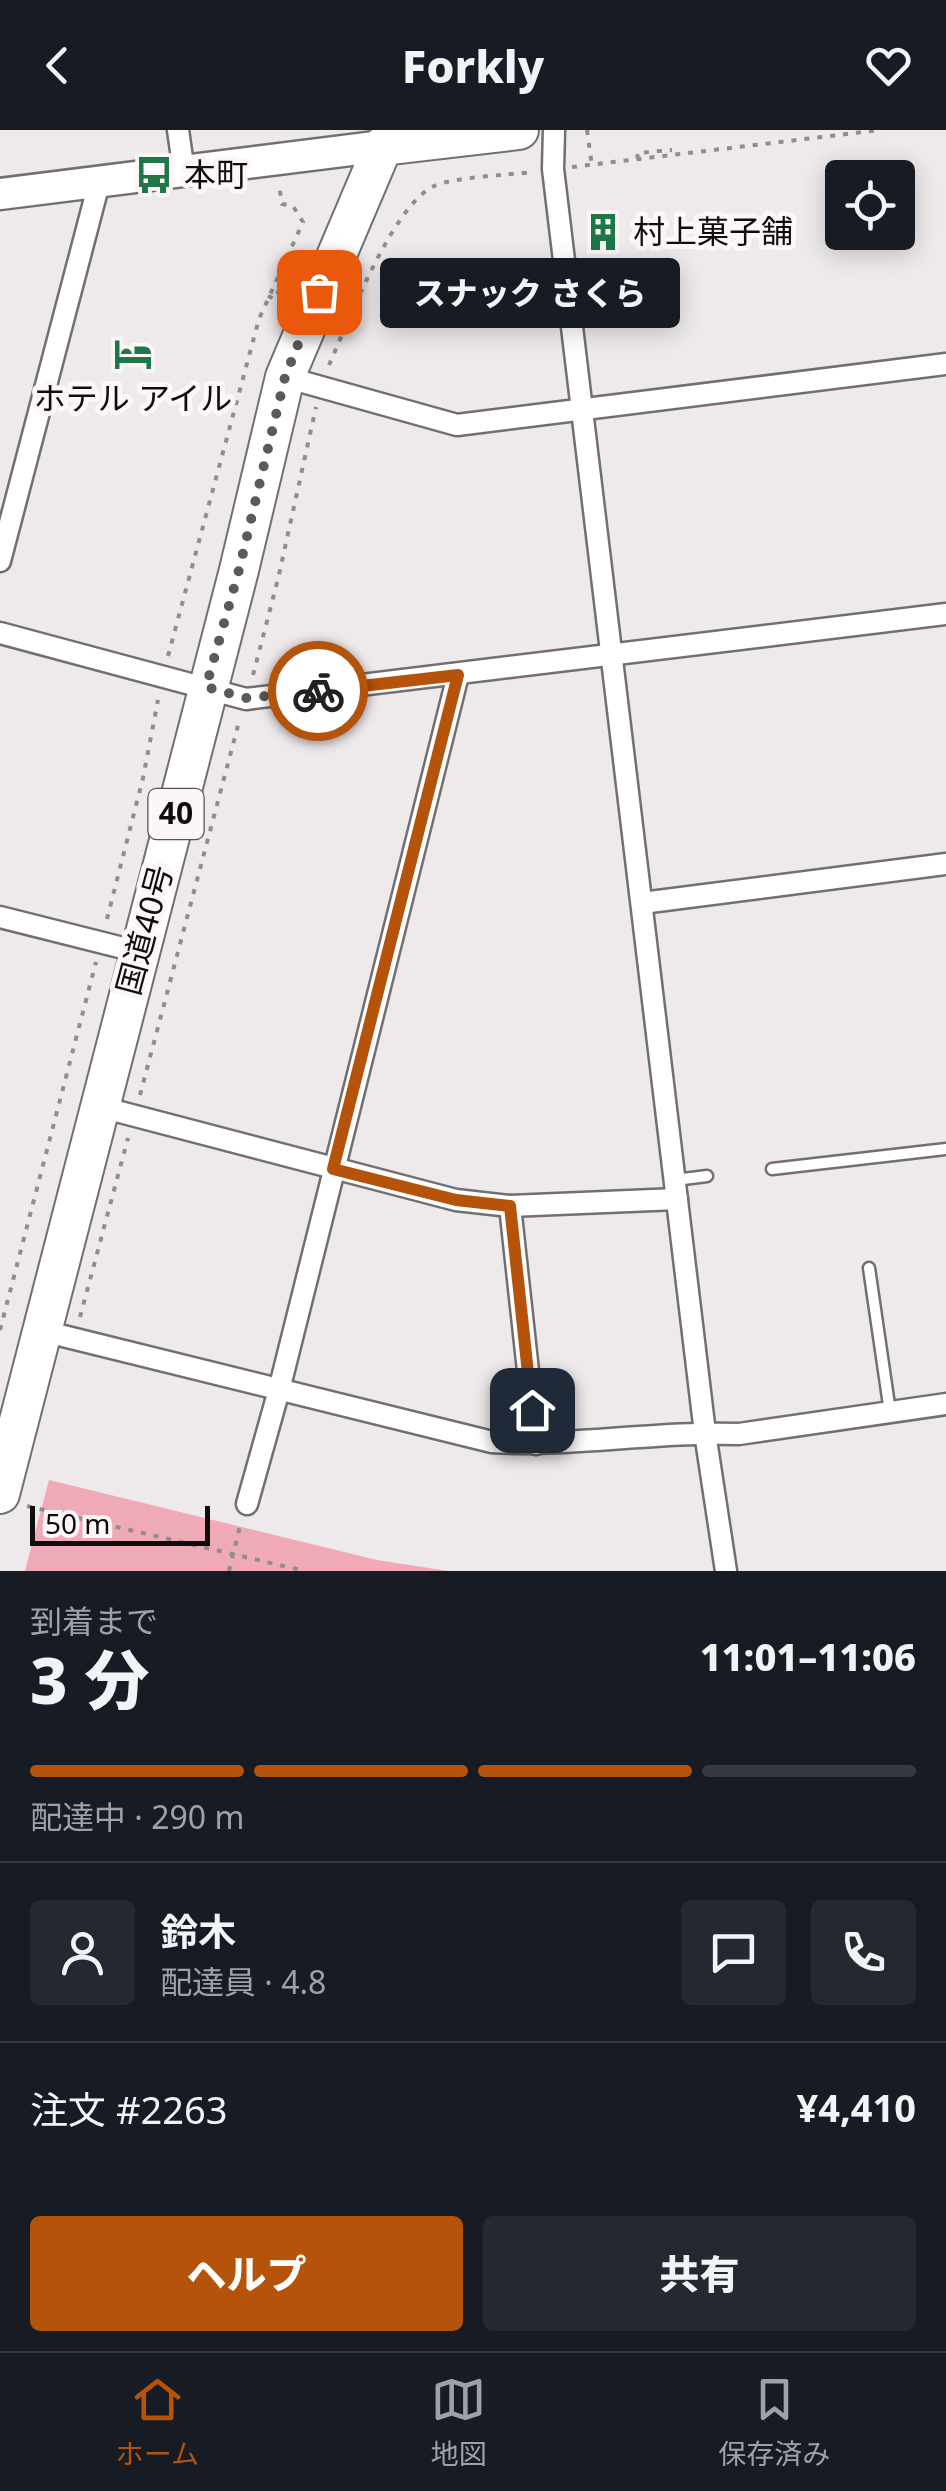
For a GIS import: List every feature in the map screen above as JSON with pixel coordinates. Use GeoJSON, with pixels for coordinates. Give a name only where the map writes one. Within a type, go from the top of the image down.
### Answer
{"type":"FeatureCollection","features":[{"type":"Feature","properties":{"kind":"highway"},"geometry":{"type":"LineString","coordinates":[[387,138],[519,130]]}},
{"type":"Feature","properties":{"kind":"highway","name":"国道40号"},"geometry":{"type":"LineString","coordinates":[[19,1498],[118,1111],[139,952],[206,687],[239,570],[302,382],[330,264],[387,138]]}},
{"type":"Feature","properties":{"kind":"street"},"geometry":{"type":"LineString","coordinates":[[178,130],[184,172]]}},
{"type":"Feature","properties":{"kind":"street"},"geometry":{"type":"LineString","coordinates":[[554,130],[553,169],[705,1433],[726,1571]]}},
{"type":"Feature","properties":{"kind":"street"},"geometry":{"type":"LineString","coordinates":[[0,194],[184,172],[314,142],[387,138]]}},
{"type":"Feature","properties":{"kind":"street"},"geometry":{"type":"LineString","coordinates":[[0,561],[99,183]]}},
{"type":"Feature","properties":{"kind":"street"},"geometry":{"type":"LineString","coordinates":[[302,382],[457,425],[946,364]]}},
{"type":"Feature","properties":{"kind":"street"},"geometry":{"type":"LineString","coordinates":[[0,633],[246,698],[946,614]]}},
{"type":"Feature","properties":{"kind":"street"},"geometry":{"type":"LineString","coordinates":[[244,1514],[279,1390],[458,675]]}},
{"type":"Feature","properties":{"kind":"street"},"geometry":{"type":"LineString","coordinates":[[642,903],[946,864]]}},
{"type":"Feature","properties":{"kind":"street"},"geometry":{"type":"LineString","coordinates":[[0,917],[139,952]]}},
{"type":"Feature","properties":{"kind":"street"},"geometry":{"type":"LineString","coordinates":[[118,1111],[456,1200],[510,1206],[676,1190]]}},
{"type":"Feature","properties":{"kind":"street"},"geometry":{"type":"LineString","coordinates":[[510,1206],[536,1444]]}},
{"type":"Feature","properties":{"kind":"street"},"geometry":{"type":"LineString","coordinates":[[59,1334],[492,1442],[536,1444],[739,1434],[946,1404]]}},
{"type":"Feature","properties":{"kind":"lane"},"geometry":{"type":"LineString","coordinates":[[772,1169],[946,1149]]}},
{"type":"Feature","properties":{"kind":"lane"},"geometry":{"type":"LineString","coordinates":[[676,1190],[706,1176]]}},
{"type":"Feature","properties":{"kind":"lane"},"geometry":{"type":"LineString","coordinates":[[869,1268],[890,1412]]}},
{"type":"Feature","properties":{"kind":"path"},"geometry":{"type":"LineString","coordinates":[[588,130],[592,166]]}},
{"type":"Feature","properties":{"kind":"path"},"geometry":{"type":"LineString","coordinates":[[59,1334],[118,1111],[246,698],[278,579],[302,382],[360,296],[417,196],[436,184],[880,130]]}},
{"type":"Feature","properties":{"kind":"path"},"geometry":{"type":"LineString","coordinates":[[638,159],[638,153],[672,150]]}},
{"type":"Feature","properties":{"kind":"path"},"geometry":{"type":"LineString","coordinates":[[0,1330],[102,943],[143,778],[163,676],[258,319],[303,222],[293,206],[282,204]]}},
{"type":"Feature","properties":{"kind":"path"},"geometry":{"type":"LineString","coordinates":[[385,225],[396,228]]}},
{"type":"Feature","properties":{"kind":"path"},"geometry":{"type":"LineString","coordinates":[[268,296],[275,298],[296,252]]}},
{"type":"Feature","properties":{"kind":"path"},"geometry":{"type":"LineString","coordinates":[[19,1498],[305,1571]]}},
{"type":"Feature","properties":{"kind":"path"},"geometry":{"type":"LineString","coordinates":[[229,1571],[244,1514]]}},
{"type":"Feature","properties":{"kind":"shaded area"},"geometry":{"type":"Polygon","coordinates":[[[49,1480],[377,1560],[448,1571],[25,1571],[49,1480]]]}},
{"type":"Feature","properties":{"kind":"way so far"},"geometry":{"type":"LineString","coordinates":[[318,691],[246,698],[206,687],[239,570],[285,377],[319,292]]}},
{"type":"Feature","properties":{"kind":"place","name":"本町"},"geometry":{"type":"Point","coordinates":[154,175]}},
{"type":"Feature","properties":{"kind":"place","name":"村上菓子舗"},"geometry":{"type":"Point","coordinates":[603,232]}},
{"type":"Feature","properties":{"kind":"place","name":"スナック さくら"},"geometry":{"type":"Point","coordinates":[319,292]}},
{"type":"Feature","properties":{"kind":"place","name":"ホテル アイル"},"geometry":{"type":"Point","coordinates":[133,354]}},
{"type":"Feature","properties":{"kind":"route"},"geometry":{"type":"LineString","coordinates":[[318,691],[458,675],[333,1169],[456,1200],[510,1206],[532,1410]]}}]}
